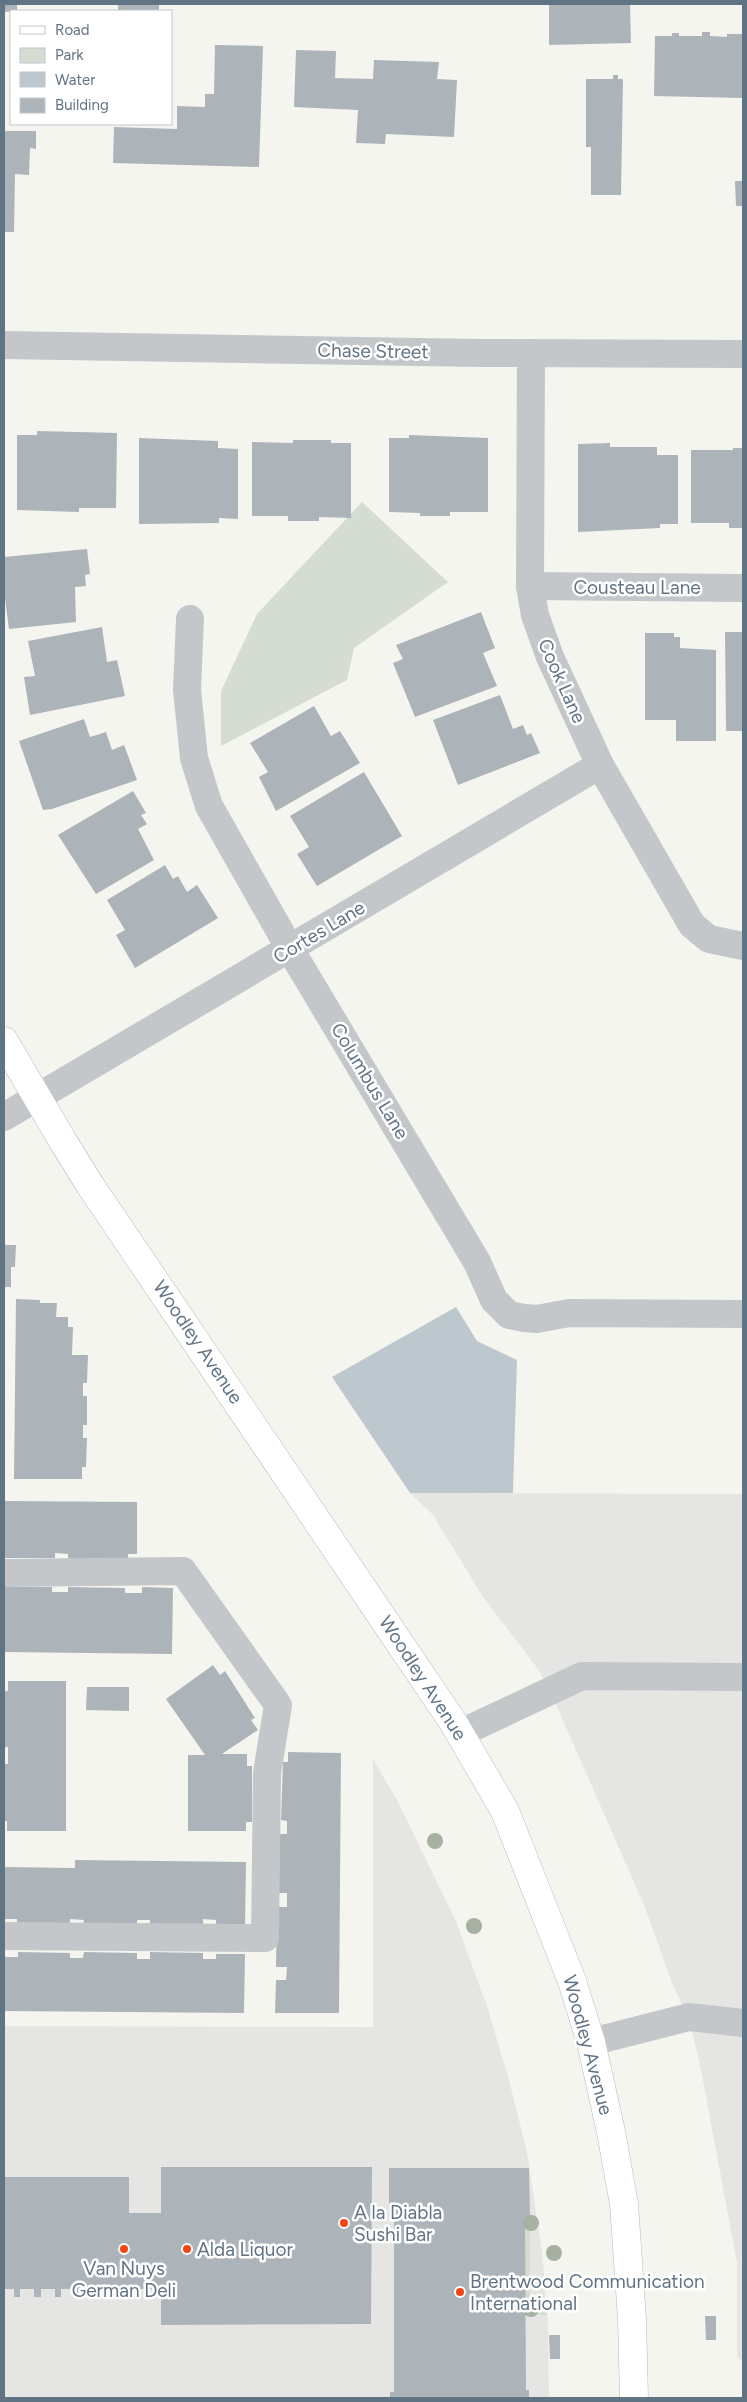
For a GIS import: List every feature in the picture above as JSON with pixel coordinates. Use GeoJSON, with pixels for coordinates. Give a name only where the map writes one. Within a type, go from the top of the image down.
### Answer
{"type":"FeatureCollection","features":[{"type":"Feature","properties":{"kind":"main road","name":"Woodley Avenue"},"geometry":{"type":"LineString","coordinates":[[4,1041],[90,1184],[461,1733],[505,1811],[569,1972],[591,2042],[610,2123],[624,2204],[632,2319],[634,2398]]}},
{"type":"Feature","properties":{"kind":"street","name":"Chase Street"},"geometry":{"type":"LineString","coordinates":[[4,345],[531,353],[743,354]]}},
{"type":"Feature","properties":{"kind":"street","name":"Cook Lane"},"geometry":{"type":"LineString","coordinates":[[531,353],[530,586],[535,615],[550,657],[600,765],[692,925],[709,939],[743,946]]}},
{"type":"Feature","properties":{"kind":"street","name":"Cousteau Lane"},"geometry":{"type":"LineString","coordinates":[[530,586],[743,588]]}},
{"type":"Feature","properties":{"kind":"street","name":"Columbus Lane"},"geometry":{"type":"LineString","coordinates":[[190,619],[188,690],[194,758],[209,806],[290,949],[477,1262],[494,1300],[509,1315],[537,1319],[569,1313],[743,1314]]}},
{"type":"Feature","properties":{"kind":"street","name":"Cortes Lane"},"geometry":{"type":"LineString","coordinates":[[4,1117],[600,765]]}},
{"type":"Feature","properties":{"kind":"street"},"geometry":{"type":"LineString","coordinates":[[4,1573],[183,1572],[278,1705],[267,1773],[265,1938],[4,1936]]}},
{"type":"Feature","properties":{"kind":"street"},"geometry":{"type":"LineString","coordinates":[[461,1733],[582,1676],[743,1677]]}},
{"type":"Feature","properties":{"kind":"street"},"geometry":{"type":"LineString","coordinates":[[591,2042],[688,2017],[743,2023]]}},
{"type":"Feature","properties":{"kind":"shaded area"},"geometry":{"type":"Polygon","coordinates":[[[410,1493],[743,1494],[743,2361],[737,2357],[737,2263],[702,2075],[689,2017],[673,1986],[644,1905],[550,1691],[538,1669],[483,1597],[433,1515],[410,1493]]]}},
{"type":"Feature","properties":{"kind":"shaded area"},"geometry":{"type":"Polygon","coordinates":[[[373,1759],[398,1802],[455,1919],[487,2006],[509,2080],[527,2152],[542,2252],[548,2321],[549,2398],[4,2398],[4,2026],[373,2027],[373,1759]]]}},
{"type":"Feature","properties":{"kind":"green space"},"geometry":{"type":"Polygon","coordinates":[[[362,502],[448,582],[354,648],[347,680],[221,746],[221,691],[257,614],[362,502]]]}},
{"type":"Feature","properties":{"kind":"green space"},"geometry":{"type":"Polygon","coordinates":[[[525,2220],[530,2220],[530,2301],[546,2301],[547,2315],[525,2315],[525,2220]]]}},
{"type":"Feature","properties":{"kind":"water"},"geometry":{"type":"Polygon","coordinates":[[[456,1307],[477,1341],[517,1360],[513,1493],[410,1493],[332,1377],[456,1307]]]}},
{"type":"Feature","properties":{"kind":"building"},"geometry":{"type":"Polygon","coordinates":[[[4,4],[17,4],[17,10],[4,12],[4,4]]]}},
{"type":"Feature","properties":{"kind":"building"},"geometry":{"type":"Polygon","coordinates":[[[118,4],[159,4],[159,10],[118,10],[118,4]]]}},
{"type":"Feature","properties":{"kind":"building"},"geometry":{"type":"Polygon","coordinates":[[[549,4],[630,4],[631,43],[549,45],[549,4]]]}},
{"type":"Feature","properties":{"kind":"building"},"geometry":{"type":"Polygon","coordinates":[[[702,32],[710,32],[710,36],[727,37],[727,34],[743,34],[743,98],[654,96],[655,36],[672,36],[672,33],[679,33],[679,36],[702,36],[702,32]]]}},
{"type":"Feature","properties":{"kind":"building"},"geometry":{"type":"Polygon","coordinates":[[[215,45],[263,46],[259,167],[113,163],[114,127],[177,129],[177,106],[205,107],[205,94],[214,94],[215,45]]]}},
{"type":"Feature","properties":{"kind":"building"},"geometry":{"type":"Polygon","coordinates":[[[296,50],[336,51],[335,78],[373,79],[374,60],[439,62],[437,79],[457,80],[454,137],[386,134],[385,144],[356,143],[358,110],[294,107],[296,50]]]}},
{"type":"Feature","properties":{"kind":"building"},"geometry":{"type":"Polygon","coordinates":[[[613,75],[618,75],[618,79],[623,79],[621,195],[591,195],[591,147],[586,147],[586,79],[613,79],[613,75]]]}},
{"type":"Feature","properties":{"kind":"building"},"geometry":{"type":"Polygon","coordinates":[[[4,131],[36,131],[36,149],[30,148],[29,175],[15,174],[14,232],[4,232],[4,131]]]}},
{"type":"Feature","properties":{"kind":"building"},"geometry":{"type":"Polygon","coordinates":[[[735,181],[743,181],[743,206],[736,206],[735,181]]]}},
{"type":"Feature","properties":{"kind":"building"},"geometry":{"type":"Polygon","coordinates":[[[37,431],[117,433],[116,508],[79,508],[79,512],[17,510],[17,435],[37,435],[37,431]]]}},
{"type":"Feature","properties":{"kind":"building"},"geometry":{"type":"Polygon","coordinates":[[[409,435],[488,438],[488,512],[450,512],[450,516],[420,516],[420,513],[389,512],[389,438],[409,438],[409,435]]]}},
{"type":"Feature","properties":{"kind":"building"},"geometry":{"type":"Polygon","coordinates":[[[139,438],[218,441],[218,448],[238,449],[238,519],[219,518],[219,523],[139,524],[139,438]]]}},
{"type":"Feature","properties":{"kind":"building"},"geometry":{"type":"Polygon","coordinates":[[[293,440],[331,440],[331,443],[351,443],[351,518],[319,517],[319,521],[288,521],[288,516],[252,516],[252,442],[293,443],[293,440]]]}},
{"type":"Feature","properties":{"kind":"building"},"geometry":{"type":"Polygon","coordinates":[[[610,443],[610,447],[657,447],[657,455],[678,455],[678,524],[660,524],[660,528],[578,532],[578,444],[610,443]]]}},
{"type":"Feature","properties":{"kind":"building"},"geometry":{"type":"Polygon","coordinates":[[[733,448],[743,448],[743,528],[729,528],[729,523],[691,523],[691,450],[733,450],[733,448]]]}},
{"type":"Feature","properties":{"kind":"building"},"geometry":{"type":"Polygon","coordinates":[[[87,549],[90,574],[85,575],[86,586],[75,587],[76,622],[9,629],[4,591],[4,557],[87,549]]]}},
{"type":"Feature","properties":{"kind":"building"},"geometry":{"type":"Polygon","coordinates":[[[481,612],[495,648],[483,653],[497,686],[415,717],[393,663],[403,659],[396,645],[481,612]]]}},
{"type":"Feature","properties":{"kind":"building"},"geometry":{"type":"Polygon","coordinates":[[[102,627],[107,662],[117,660],[125,696],[30,715],[24,677],[35,676],[28,641],[102,627]]]}},
{"type":"Feature","properties":{"kind":"building"},"geometry":{"type":"Polygon","coordinates":[[[725,632],[743,632],[743,731],[726,731],[725,632]]]}},
{"type":"Feature","properties":{"kind":"building"},"geometry":{"type":"Polygon","coordinates":[[[645,633],[674,633],[674,637],[680,637],[680,648],[716,650],[716,741],[676,741],[676,720],[645,720],[645,633]]]}},
{"type":"Feature","properties":{"kind":"building"},"geometry":{"type":"Polygon","coordinates":[[[500,695],[513,729],[523,725],[527,735],[531,733],[540,753],[458,785],[433,720],[500,695]]]}},
{"type":"Feature","properties":{"kind":"building"},"geometry":{"type":"Polygon","coordinates":[[[314,706],[331,736],[340,731],[360,763],[276,811],[259,777],[268,772],[250,743],[314,706]]]}},
{"type":"Feature","properties":{"kind":"building"},"geometry":{"type":"Polygon","coordinates":[[[84,719],[90,737],[106,732],[112,750],[124,745],[137,780],[52,809],[43,810],[19,741],[84,719]]]}},
{"type":"Feature","properties":{"kind":"building"},"geometry":{"type":"Polygon","coordinates":[[[364,772],[402,836],[317,886],[297,854],[309,847],[290,816],[364,772]]]}},
{"type":"Feature","properties":{"kind":"building"},"geometry":{"type":"Polygon","coordinates":[[[133,791],[146,813],[141,815],[147,824],[138,829],[154,860],[96,894],[58,835],[133,791]]]}},
{"type":"Feature","properties":{"kind":"building"},"geometry":{"type":"Polygon","coordinates":[[[165,865],[173,879],[178,876],[187,892],[197,885],[218,918],[135,968],[116,935],[125,930],[107,900],[165,865]]]}},
{"type":"Feature","properties":{"kind":"building"},"geometry":{"type":"Polygon","coordinates":[[[4,1245],[16,1245],[15,1267],[11,1267],[11,1287],[4,1287],[4,1245]]]}},
{"type":"Feature","properties":{"kind":"building"},"geometry":{"type":"Polygon","coordinates":[[[16,1299],[40,1300],[40,1303],[57,1303],[56,1317],[68,1317],[68,1327],[73,1327],[72,1355],[88,1355],[87,1383],[83,1383],[83,1396],[87,1396],[87,1425],[83,1425],[83,1438],[87,1438],[86,1467],[82,1467],[82,1479],[14,1479],[16,1299]]]}},
{"type":"Feature","properties":{"kind":"building"},"geometry":{"type":"Polygon","coordinates":[[[4,1501],[137,1502],[137,1554],[128,1554],[128,1559],[68,1559],[68,1554],[55,1553],[55,1558],[4,1558],[4,1501]]]}},
{"type":"Feature","properties":{"kind":"building"},"geometry":{"type":"Polygon","coordinates":[[[4,1587],[52,1587],[52,1592],[68,1592],[68,1587],[125,1588],[125,1593],[142,1593],[142,1587],[173,1588],[172,1654],[4,1652],[4,1587]]]}},
{"type":"Feature","properties":{"kind":"building"},"geometry":{"type":"Polygon","coordinates":[[[213,1665],[220,1675],[225,1671],[255,1718],[251,1720],[258,1730],[222,1754],[247,1754],[247,1766],[252,1766],[252,1822],[246,1822],[246,1831],[188,1831],[188,1755],[205,1755],[166,1699],[213,1665]]]}},
{"type":"Feature","properties":{"kind":"building"},"geometry":{"type":"Polygon","coordinates":[[[8,1681],[66,1681],[66,1831],[7,1831],[7,1821],[4,1821],[4,1764],[8,1764],[8,1747],[4,1747],[4,1691],[8,1691],[8,1681]]]}},
{"type":"Feature","properties":{"kind":"building"},"geometry":{"type":"Polygon","coordinates":[[[87,1687],[129,1687],[129,1711],[86,1710],[87,1687]]]}},
{"type":"Feature","properties":{"kind":"building"},"geometry":{"type":"Polygon","coordinates":[[[288,1752],[341,1753],[339,2013],[275,2013],[276,1980],[286,1980],[287,1967],[276,1967],[277,1907],[287,1907],[287,1893],[276,1893],[277,1834],[287,1834],[287,1821],[281,1820],[283,1762],[288,1762],[288,1752]]]}},
{"type":"Feature","properties":{"kind":"building"},"geometry":{"type":"Polygon","coordinates":[[[75,1860],[246,1862],[245,1926],[216,1926],[216,1920],[203,1919],[203,1926],[150,1925],[150,1920],[137,1920],[137,1926],[83,1925],[84,1920],[70,1919],[70,1924],[17,1924],[17,1919],[4,1919],[4,1867],[75,1868],[75,1860]]]}},
{"type":"Feature","properties":{"kind":"building"},"geometry":{"type":"Polygon","coordinates":[[[18,1952],[70,1953],[70,1958],[83,1958],[84,1952],[137,1953],[137,1959],[150,1959],[150,1952],[203,1953],[203,1959],[216,1959],[216,1954],[245,1954],[244,2013],[4,2011],[4,1957],[18,1957],[18,1952]]]}},
{"type":"Feature","properties":{"kind":"building"},"geometry":{"type":"Polygon","coordinates":[[[161,2167],[372,2167],[371,2324],[161,2325],[161,2289],[124,2289],[124,2297],[118,2297],[118,2289],[103,2289],[103,2297],[97,2297],[97,2289],[83,2289],[83,2297],[76,2297],[76,2289],[61,2289],[61,2297],[55,2297],[55,2289],[41,2289],[41,2297],[34,2297],[34,2289],[20,2289],[20,2297],[14,2297],[14,2289],[4,2289],[4,2177],[129,2177],[129,2213],[161,2213],[161,2167]]]}},
{"type":"Feature","properties":{"kind":"building","name":"Brentwood Communication International"},"geometry":{"type":"Polygon","coordinates":[[[389,2168],[529,2168],[530,2220],[525,2220],[526,2390],[529,2390],[529,2398],[390,2398],[390,2392],[394,2392],[394,2219],[389,2219],[389,2168]]]}},
{"type":"Feature","properties":{"kind":"building"},"geometry":{"type":"Polygon","coordinates":[[[705,2316],[716,2316],[716,2340],[706,2340],[705,2316]]]}},
{"type":"Feature","properties":{"kind":"building"},"geometry":{"type":"Polygon","coordinates":[[[549,2335],[560,2335],[560,2359],[550,2359],[549,2335]]]}},
{"type":"Feature","properties":{"kind":"place","name":"A la Diabla Sushi Bar"},"geometry":{"type":"Point","coordinates":[344,2223]}},
{"type":"Feature","properties":{"kind":"place","name":"Van Nuys German Deli"},"geometry":{"type":"Point","coordinates":[124,2249]}},
{"type":"Feature","properties":{"kind":"place","name":"Alda Liquor"},"geometry":{"type":"Point","coordinates":[187,2249]}},
{"type":"Feature","properties":{"kind":"place","name":"Brentwood Communication International"},"geometry":{"type":"Point","coordinates":[460,2292]}}]}
